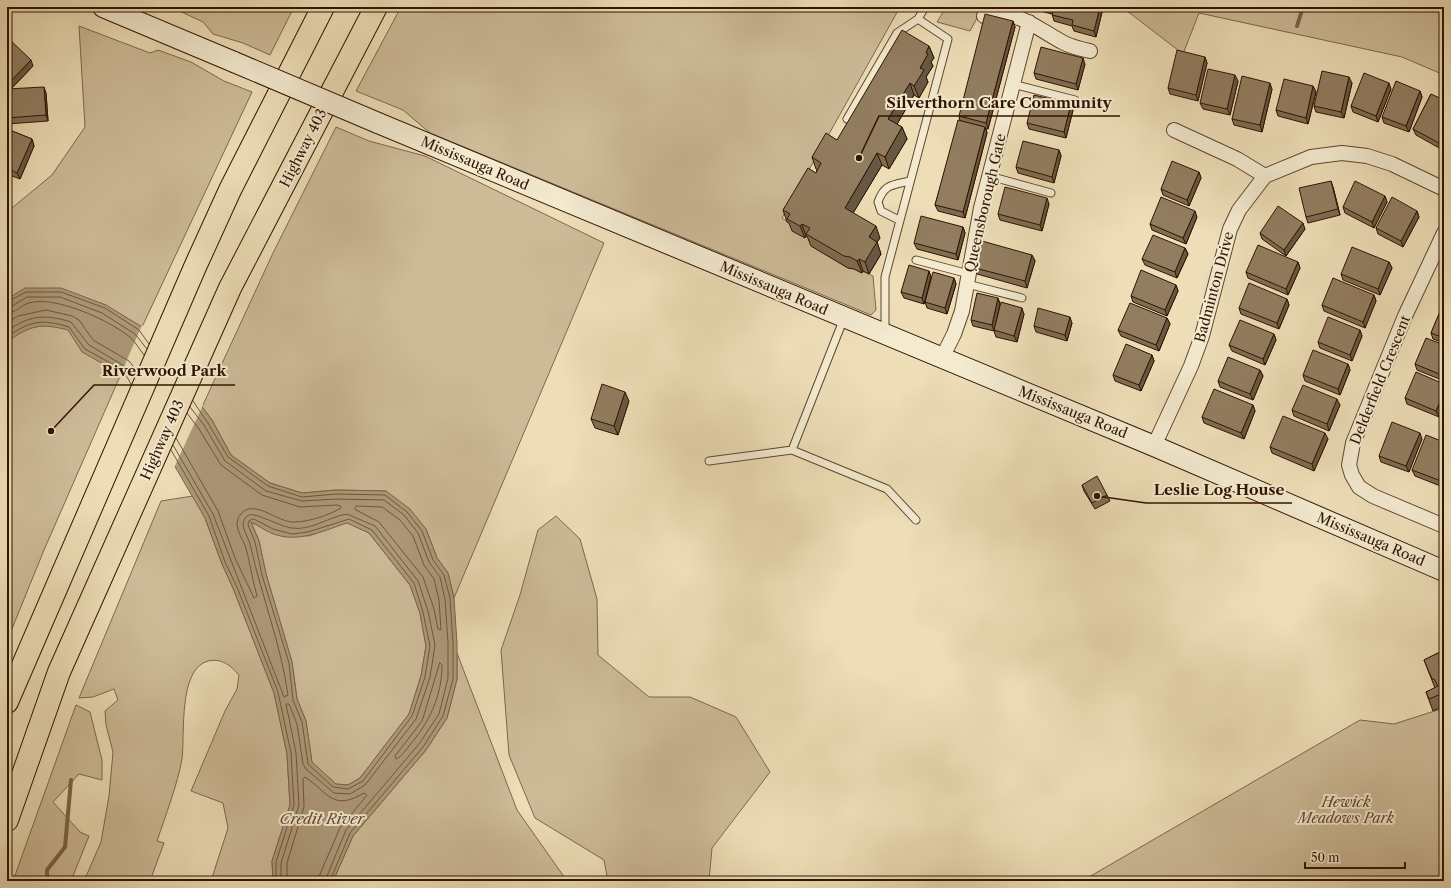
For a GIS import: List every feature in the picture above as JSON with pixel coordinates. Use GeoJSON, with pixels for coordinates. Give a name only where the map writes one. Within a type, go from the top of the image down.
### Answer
{"type":"FeatureCollection","features":[{"type":"Feature","properties":{"kind":"highway"},"geometry":{"type":"LineString","coordinates":[[10,693],[195,267],[230,190],[323,7]]}},
{"type":"Feature","properties":{"kind":"highway","name":"Highway 403"},"geometry":{"type":"LineString","coordinates":[[7,820],[59,672],[230,288],[376,7]]}},
{"type":"Feature","properties":{"kind":"main road","name":"Mississauga Road"},"geometry":{"type":"LineString","coordinates":[[103,7],[1154,446],[1444,570]]}},
{"type":"Feature","properties":{"kind":"street"},"geometry":{"type":"LineString","coordinates":[[984,16],[994,12],[1004,13],[1029,22],[1064,43],[1090,51]]}},
{"type":"Feature","properties":{"kind":"street","name":"Queensborough Gate"},"geometry":{"type":"LineString","coordinates":[[942,358],[959,323],[981,208],[1029,22]]}},
{"type":"Feature","properties":{"kind":"street"},"geometry":{"type":"LineString","coordinates":[[1174,130],[1237,159],[1265,176],[1311,157],[1342,153],[1367,156],[1392,164],[1444,189]]}},
{"type":"Feature","properties":{"kind":"street","name":"Badminton Drive"},"geometry":{"type":"LineString","coordinates":[[1154,446],[1191,366],[1202,336],[1230,229],[1240,210],[1265,176]]}},
{"type":"Feature","properties":{"kind":"street","name":"Delderfield Crescent"},"geometry":{"type":"LineString","coordinates":[[1444,233],[1396,337],[1353,443],[1349,464],[1352,475],[1359,487],[1373,496],[1444,526]]}},
{"type":"Feature","properties":{"kind":"lane"},"geometry":{"type":"LineString","coordinates":[[848,119],[898,33],[903,28],[918,19],[925,7]]}},
{"type":"Feature","properties":{"kind":"lane"},"geometry":{"type":"LineString","coordinates":[[885,334],[885,276],[948,39],[918,19]]}},
{"type":"Feature","properties":{"kind":"lane"},"geometry":{"type":"LineString","coordinates":[[1013,84],[1075,100]]}},
{"type":"Feature","properties":{"kind":"lane"},"geometry":{"type":"LineString","coordinates":[[989,176],[1051,193]]}},
{"type":"Feature","properties":{"kind":"lane"},"geometry":{"type":"LineString","coordinates":[[899,220],[882,211],[878,202],[881,192],[889,186],[910,181]]}},
{"type":"Feature","properties":{"kind":"lane"},"geometry":{"type":"LineString","coordinates":[[916,260],[1022,298]]}},
{"type":"Feature","properties":{"kind":"lane"},"geometry":{"type":"LineString","coordinates":[[792,450],[845,317]]}},
{"type":"Feature","properties":{"kind":"lane"},"geometry":{"type":"LineString","coordinates":[[709,461],[792,450],[887,489],[916,520]]}},
{"type":"Feature","properties":{"kind":"green space"},"geometry":{"type":"Polygon","coordinates":[[[171,7],[294,7],[270,55],[243,43],[213,34],[203,22],[171,7]]]}},
{"type":"Feature","properties":{"kind":"green space"},"geometry":{"type":"Polygon","coordinates":[[[401,7],[900,7],[782,218],[814,240],[811,246],[848,268],[854,269],[861,273],[863,271],[873,276],[876,310],[871,315],[430,133],[403,110],[356,91],[401,7]]]}},
{"type":"Feature","properties":{"kind":"green space"},"geometry":{"type":"Polygon","coordinates":[[[946,7],[990,7],[981,11],[970,31],[937,22],[946,7]]]}},
{"type":"Feature","properties":{"kind":"green space"},"geometry":{"type":"Polygon","coordinates":[[[1122,7],[1444,7],[1444,75],[1402,57],[1199,13],[1183,54],[1122,7]]]}},
{"type":"Feature","properties":{"kind":"green space"},"geometry":{"type":"Polygon","coordinates":[[[79,26],[150,53],[158,50],[191,62],[224,81],[252,92],[142,327],[101,303],[121,374],[44,550],[7,641],[7,212],[52,175],[85,127],[79,26]]]}},
{"type":"Feature","properties":{"kind":"green space"},"geometry":{"type":"Polygon","coordinates":[[[336,127],[369,141],[425,156],[604,243],[454,598],[448,573],[437,558],[426,529],[386,491],[336,490],[302,493],[270,483],[231,455],[212,420],[202,407],[273,253],[336,127]]]}},
{"type":"Feature","properties":{"kind":"green space"},"geometry":{"type":"Polygon","coordinates":[[[193,496],[205,518],[274,693],[287,754],[290,805],[272,861],[273,881],[211,881],[228,828],[223,803],[191,791],[225,711],[237,689],[239,675],[222,661],[213,660],[208,661],[198,667],[192,676],[187,689],[182,759],[157,841],[164,843],[150,881],[84,881],[101,842],[109,796],[113,752],[106,725],[105,711],[118,700],[114,689],[93,697],[79,698],[161,501],[193,496]]]}},
{"type":"Feature","properties":{"kind":"green space"},"geometry":{"type":"Polygon","coordinates":[[[556,516],[580,539],[597,599],[598,655],[649,697],[690,697],[736,717],[770,772],[712,848],[709,881],[608,881],[604,860],[535,818],[509,755],[501,650],[520,595],[538,530],[556,516]]]}},
{"type":"Feature","properties":{"kind":"green space"},"geometry":{"type":"Polygon","coordinates":[[[251,522],[272,533],[309,536],[347,522],[369,533],[410,585],[420,613],[426,646],[421,676],[409,714],[360,778],[348,785],[336,784],[312,763],[306,721],[297,699],[292,662],[266,574],[259,541],[251,522]]]}},
{"type":"Feature","properties":{"kind":"green space"},"geometry":{"type":"Polygon","coordinates":[[[457,653],[517,810],[567,881],[333,881],[353,836],[426,750],[447,718],[457,679],[457,653]]]}},
{"type":"Feature","properties":{"kind":"green space"},"geometry":{"type":"Polygon","coordinates":[[[76,705],[90,712],[102,760],[102,780],[79,774],[53,802],[80,832],[89,836],[71,881],[13,881],[76,705]]]}},
{"type":"Feature","properties":{"kind":"green space","name":"Hewick Meadows Park"},"geometry":{"type":"Polygon","coordinates":[[[1444,708],[1444,881],[1082,881],[1360,720],[1394,724],[1444,708]]]}},
{"type":"Feature","properties":{"kind":"water","name":"Credit River"},"geometry":{"type":"Polygon","coordinates":[[[25,288],[61,288],[106,305],[142,327],[212,420],[231,455],[270,483],[302,493],[336,490],[386,491],[410,509],[426,529],[437,558],[448,573],[454,598],[457,643],[457,679],[447,718],[426,750],[353,836],[333,881],[273,881],[272,861],[290,805],[287,754],[274,693],[205,518],[121,374],[82,352],[68,330],[43,326],[36,327],[23,332],[7,342],[7,299],[25,288]],[[251,522],[259,541],[266,574],[292,662],[297,699],[306,721],[312,762],[336,784],[348,785],[360,778],[409,714],[421,676],[426,646],[420,613],[410,585],[369,533],[347,523],[319,533],[300,537],[290,537],[271,533],[251,522]]]}},
{"type":"Feature","properties":{"kind":"pier"},"geometry":{"type":"Polygon","coordinates":[[[142,325],[203,405],[174,468],[120,376],[142,325]]]}},
{"type":"Feature","properties":{"kind":"building"},"geometry":{"type":"Polygon","coordinates":[[[1046,7],[1100,7],[1094,31],[1072,25],[1073,20],[1052,15],[1054,9],[1046,7]]]}},
{"type":"Feature","properties":{"kind":"building"},"geometry":{"type":"Polygon","coordinates":[[[985,14],[1013,21],[986,123],[959,116],[985,14]]]}},
{"type":"Feature","properties":{"kind":"building"},"geometry":{"type":"Polygon","coordinates":[[[902,30],[929,46],[926,53],[928,54],[920,68],[924,70],[914,86],[910,83],[888,119],[902,127],[885,157],[877,153],[845,208],[876,226],[869,237],[877,242],[865,262],[859,259],[857,261],[850,257],[844,256],[806,234],[810,228],[802,224],[800,226],[787,219],[790,214],[783,210],[808,168],[816,173],[821,163],[812,157],[826,133],[837,140],[902,30]]]}},
{"type":"Feature","properties":{"kind":"building"},"geometry":{"type":"Polygon","coordinates":[[[7,37],[31,60],[9,83],[7,81],[7,37]]]}},
{"type":"Feature","properties":{"kind":"building"},"geometry":{"type":"Polygon","coordinates":[[[1041,47],[1083,58],[1076,84],[1034,73],[1041,47]]]}},
{"type":"Feature","properties":{"kind":"building"},"geometry":{"type":"Polygon","coordinates":[[[1177,50],[1205,57],[1196,95],[1168,88],[1177,50]]]}},
{"type":"Feature","properties":{"kind":"building"},"geometry":{"type":"Polygon","coordinates":[[[1208,69],[1235,75],[1227,109],[1200,103],[1208,69]]]}},
{"type":"Feature","properties":{"kind":"building"},"geometry":{"type":"Polygon","coordinates":[[[1322,71],[1349,77],[1341,112],[1314,106],[1322,71]]]}},
{"type":"Feature","properties":{"kind":"building"},"geometry":{"type":"Polygon","coordinates":[[[1364,73],[1389,83],[1376,116],[1351,106],[1364,73]]]}},
{"type":"Feature","properties":{"kind":"building"},"geometry":{"type":"Polygon","coordinates":[[[1242,76],[1270,83],[1260,125],[1232,119],[1242,76]]]}},
{"type":"Feature","properties":{"kind":"building"},"geometry":{"type":"Polygon","coordinates":[[[1284,79],[1313,86],[1306,118],[1276,110],[1284,79]]]}},
{"type":"Feature","properties":{"kind":"building"},"geometry":{"type":"Polygon","coordinates":[[[1396,81],[1420,91],[1406,126],[1382,117],[1396,81]]]}},
{"type":"Feature","properties":{"kind":"building"},"geometry":{"type":"Polygon","coordinates":[[[44,87],[46,115],[7,118],[7,89],[44,87]]]}},
{"type":"Feature","properties":{"kind":"building"},"geometry":{"type":"Polygon","coordinates":[[[1431,94],[1444,100],[1444,133],[1439,143],[1413,129],[1431,94]]]}},
{"type":"Feature","properties":{"kind":"building"},"geometry":{"type":"Polygon","coordinates":[[[1034,95],[1071,104],[1064,132],[1027,123],[1034,95]]]}},
{"type":"Feature","properties":{"kind":"building"},"geometry":{"type":"Polygon","coordinates":[[[958,120],[985,127],[963,212],[935,205],[958,120]]]}},
{"type":"Feature","properties":{"kind":"building"},"geometry":{"type":"Polygon","coordinates":[[[7,129],[32,139],[17,173],[7,168],[7,129]]]}},
{"type":"Feature","properties":{"kind":"building"},"geometry":{"type":"Polygon","coordinates":[[[1023,141],[1059,150],[1052,177],[1016,167],[1023,141]]]}},
{"type":"Feature","properties":{"kind":"building"},"geometry":{"type":"Polygon","coordinates":[[[1172,161],[1199,172],[1187,200],[1161,189],[1172,161]]]}},
{"type":"Feature","properties":{"kind":"building"},"geometry":{"type":"Polygon","coordinates":[[[1331,181],[1338,209],[1306,217],[1299,188],[1331,181]]]}},
{"type":"Feature","properties":{"kind":"building"},"geometry":{"type":"Polygon","coordinates":[[[1355,181],[1385,196],[1372,222],[1343,207],[1355,181]]]}},
{"type":"Feature","properties":{"kind":"building"},"geometry":{"type":"Polygon","coordinates":[[[1005,187],[1047,198],[1040,225],[998,214],[1005,187]]]}},
{"type":"Feature","properties":{"kind":"building"},"geometry":{"type":"Polygon","coordinates":[[[1161,197],[1195,211],[1183,238],[1150,224],[1161,197]]]}},
{"type":"Feature","properties":{"kind":"building"},"geometry":{"type":"Polygon","coordinates":[[[1392,197],[1417,211],[1401,241],[1376,228],[1392,197]]]}},
{"type":"Feature","properties":{"kind":"building"},"geometry":{"type":"Polygon","coordinates":[[[1278,206],[1303,223],[1284,250],[1260,233],[1278,206]]]}},
{"type":"Feature","properties":{"kind":"building"},"geometry":{"type":"Polygon","coordinates":[[[921,216],[963,227],[956,254],[914,243],[921,216]]]}},
{"type":"Feature","properties":{"kind":"building"},"geometry":{"type":"Polygon","coordinates":[[[1153,235],[1185,248],[1175,272],[1142,259],[1153,235]]]}},
{"type":"Feature","properties":{"kind":"building"},"geometry":{"type":"Polygon","coordinates":[[[982,241],[1032,255],[1025,281],[975,268],[982,241]]]}},
{"type":"Feature","properties":{"kind":"building"},"geometry":{"type":"Polygon","coordinates":[[[1258,245],[1298,262],[1286,289],[1246,272],[1258,245]]]}},
{"type":"Feature","properties":{"kind":"building"},"geometry":{"type":"Polygon","coordinates":[[[1352,247],[1389,262],[1378,289],[1341,274],[1352,247]]]}},
{"type":"Feature","properties":{"kind":"building"},"geometry":{"type":"Polygon","coordinates":[[[909,265],[929,271],[922,298],[901,292],[909,265]]]}},
{"type":"Feature","properties":{"kind":"building"},"geometry":{"type":"Polygon","coordinates":[[[1141,270],[1176,285],[1165,310],[1131,296],[1141,270]]]}},
{"type":"Feature","properties":{"kind":"building"},"geometry":{"type":"Polygon","coordinates":[[[933,272],[954,278],[945,308],[925,302],[933,272]]]}},
{"type":"Feature","properties":{"kind":"building"},"geometry":{"type":"Polygon","coordinates":[[[1333,278],[1374,295],[1363,322],[1322,305],[1333,278]]]}},
{"type":"Feature","properties":{"kind":"building"},"geometry":{"type":"Polygon","coordinates":[[[1249,283],[1287,299],[1277,323],[1239,308],[1249,283]]]}},
{"type":"Feature","properties":{"kind":"building"},"geometry":{"type":"Polygon","coordinates":[[[977,293],[998,298],[992,325],[971,320],[977,293]]]}},
{"type":"Feature","properties":{"kind":"building"},"geometry":{"type":"Polygon","coordinates":[[[1001,302],[1022,308],[1014,336],[994,330],[1001,302]]]}},
{"type":"Feature","properties":{"kind":"building"},"geometry":{"type":"Polygon","coordinates":[[[1444,302],[1444,338],[1431,333],[1444,302]]]}},
{"type":"Feature","properties":{"kind":"building"},"geometry":{"type":"Polygon","coordinates":[[[1130,303],[1167,318],[1156,345],[1118,330],[1130,303]]]}},
{"type":"Feature","properties":{"kind":"building"},"geometry":{"type":"Polygon","coordinates":[[[1038,308],[1070,317],[1065,335],[1034,326],[1038,308]]]}},
{"type":"Feature","properties":{"kind":"building"},"geometry":{"type":"Polygon","coordinates":[[[1328,317],[1360,330],[1350,355],[1318,342],[1328,317]]]}},
{"type":"Feature","properties":{"kind":"building"},"geometry":{"type":"Polygon","coordinates":[[[1240,320],[1274,334],[1263,359],[1229,345],[1240,320]]]}},
{"type":"Feature","properties":{"kind":"building"},"geometry":{"type":"Polygon","coordinates":[[[1426,338],[1444,345],[1444,376],[1415,364],[1426,338]]]}},
{"type":"Feature","properties":{"kind":"building"},"geometry":{"type":"Polygon","coordinates":[[[1126,344],[1152,355],[1139,385],[1113,375],[1126,344]]]}},
{"type":"Feature","properties":{"kind":"building"},"geometry":{"type":"Polygon","coordinates":[[[1313,350],[1348,364],[1338,389],[1303,375],[1313,350]]]}},
{"type":"Feature","properties":{"kind":"building"},"geometry":{"type":"Polygon","coordinates":[[[1228,357],[1260,370],[1250,394],[1218,381],[1228,357]]]}},
{"type":"Feature","properties":{"kind":"building"},"geometry":{"type":"Polygon","coordinates":[[[1416,372],[1444,384],[1444,393],[1436,411],[1405,398],[1416,372]]]}},
{"type":"Feature","properties":{"kind":"building"},"geometry":{"type":"Polygon","coordinates":[[[602,384],[625,392],[614,426],[591,419],[602,384]]]}},
{"type":"Feature","properties":{"kind":"building"},"geometry":{"type":"Polygon","coordinates":[[[1303,385],[1337,399],[1327,424],[1292,410],[1303,385]]]}},
{"type":"Feature","properties":{"kind":"building"},"geometry":{"type":"Polygon","coordinates":[[[1214,389],[1253,405],[1241,433],[1202,417],[1214,389]]]}},
{"type":"Feature","properties":{"kind":"building"},"geometry":{"type":"Polygon","coordinates":[[[1283,416],[1325,433],[1312,464],[1270,447],[1283,416]]]}},
{"type":"Feature","properties":{"kind":"building"},"geometry":{"type":"Polygon","coordinates":[[[1392,422],[1420,433],[1406,466],[1379,456],[1392,422]]]}},
{"type":"Feature","properties":{"kind":"building"},"geometry":{"type":"Polygon","coordinates":[[[1426,435],[1444,442],[1444,473],[1441,481],[1412,470],[1426,435]]]}},
{"type":"Feature","properties":{"kind":"building"},"geometry":{"type":"Polygon","coordinates":[[[1097,476],[1107,495],[1092,503],[1082,485],[1097,476]]]}},
{"type":"Feature","properties":{"kind":"building"},"geometry":{"type":"Polygon","coordinates":[[[1444,650],[1444,700],[1441,694],[1429,699],[1426,692],[1438,686],[1434,679],[1432,679],[1424,660],[1444,650]]]}},
{"type":"Feature","properties":{"kind":"waterway"},"geometry":{"type":"LineString","coordinates":[[1297,26],[1303,7]]}},
{"type":"Feature","properties":{"kind":"waterway"},"geometry":{"type":"LineString","coordinates":[[47,881],[47,870],[65,847],[71,780]]}},
{"type":"Feature","properties":{"kind":"place","name":"Silverthorn Care Community"},"geometry":{"type":"Point","coordinates":[859,158]}},
{"type":"Feature","properties":{"kind":"place","name":"Riverwood Park"},"geometry":{"type":"Point","coordinates":[51,431]}},
{"type":"Feature","properties":{"kind":"place","name":"Leslie Log House"},"geometry":{"type":"Point","coordinates":[1097,496]}}]}
